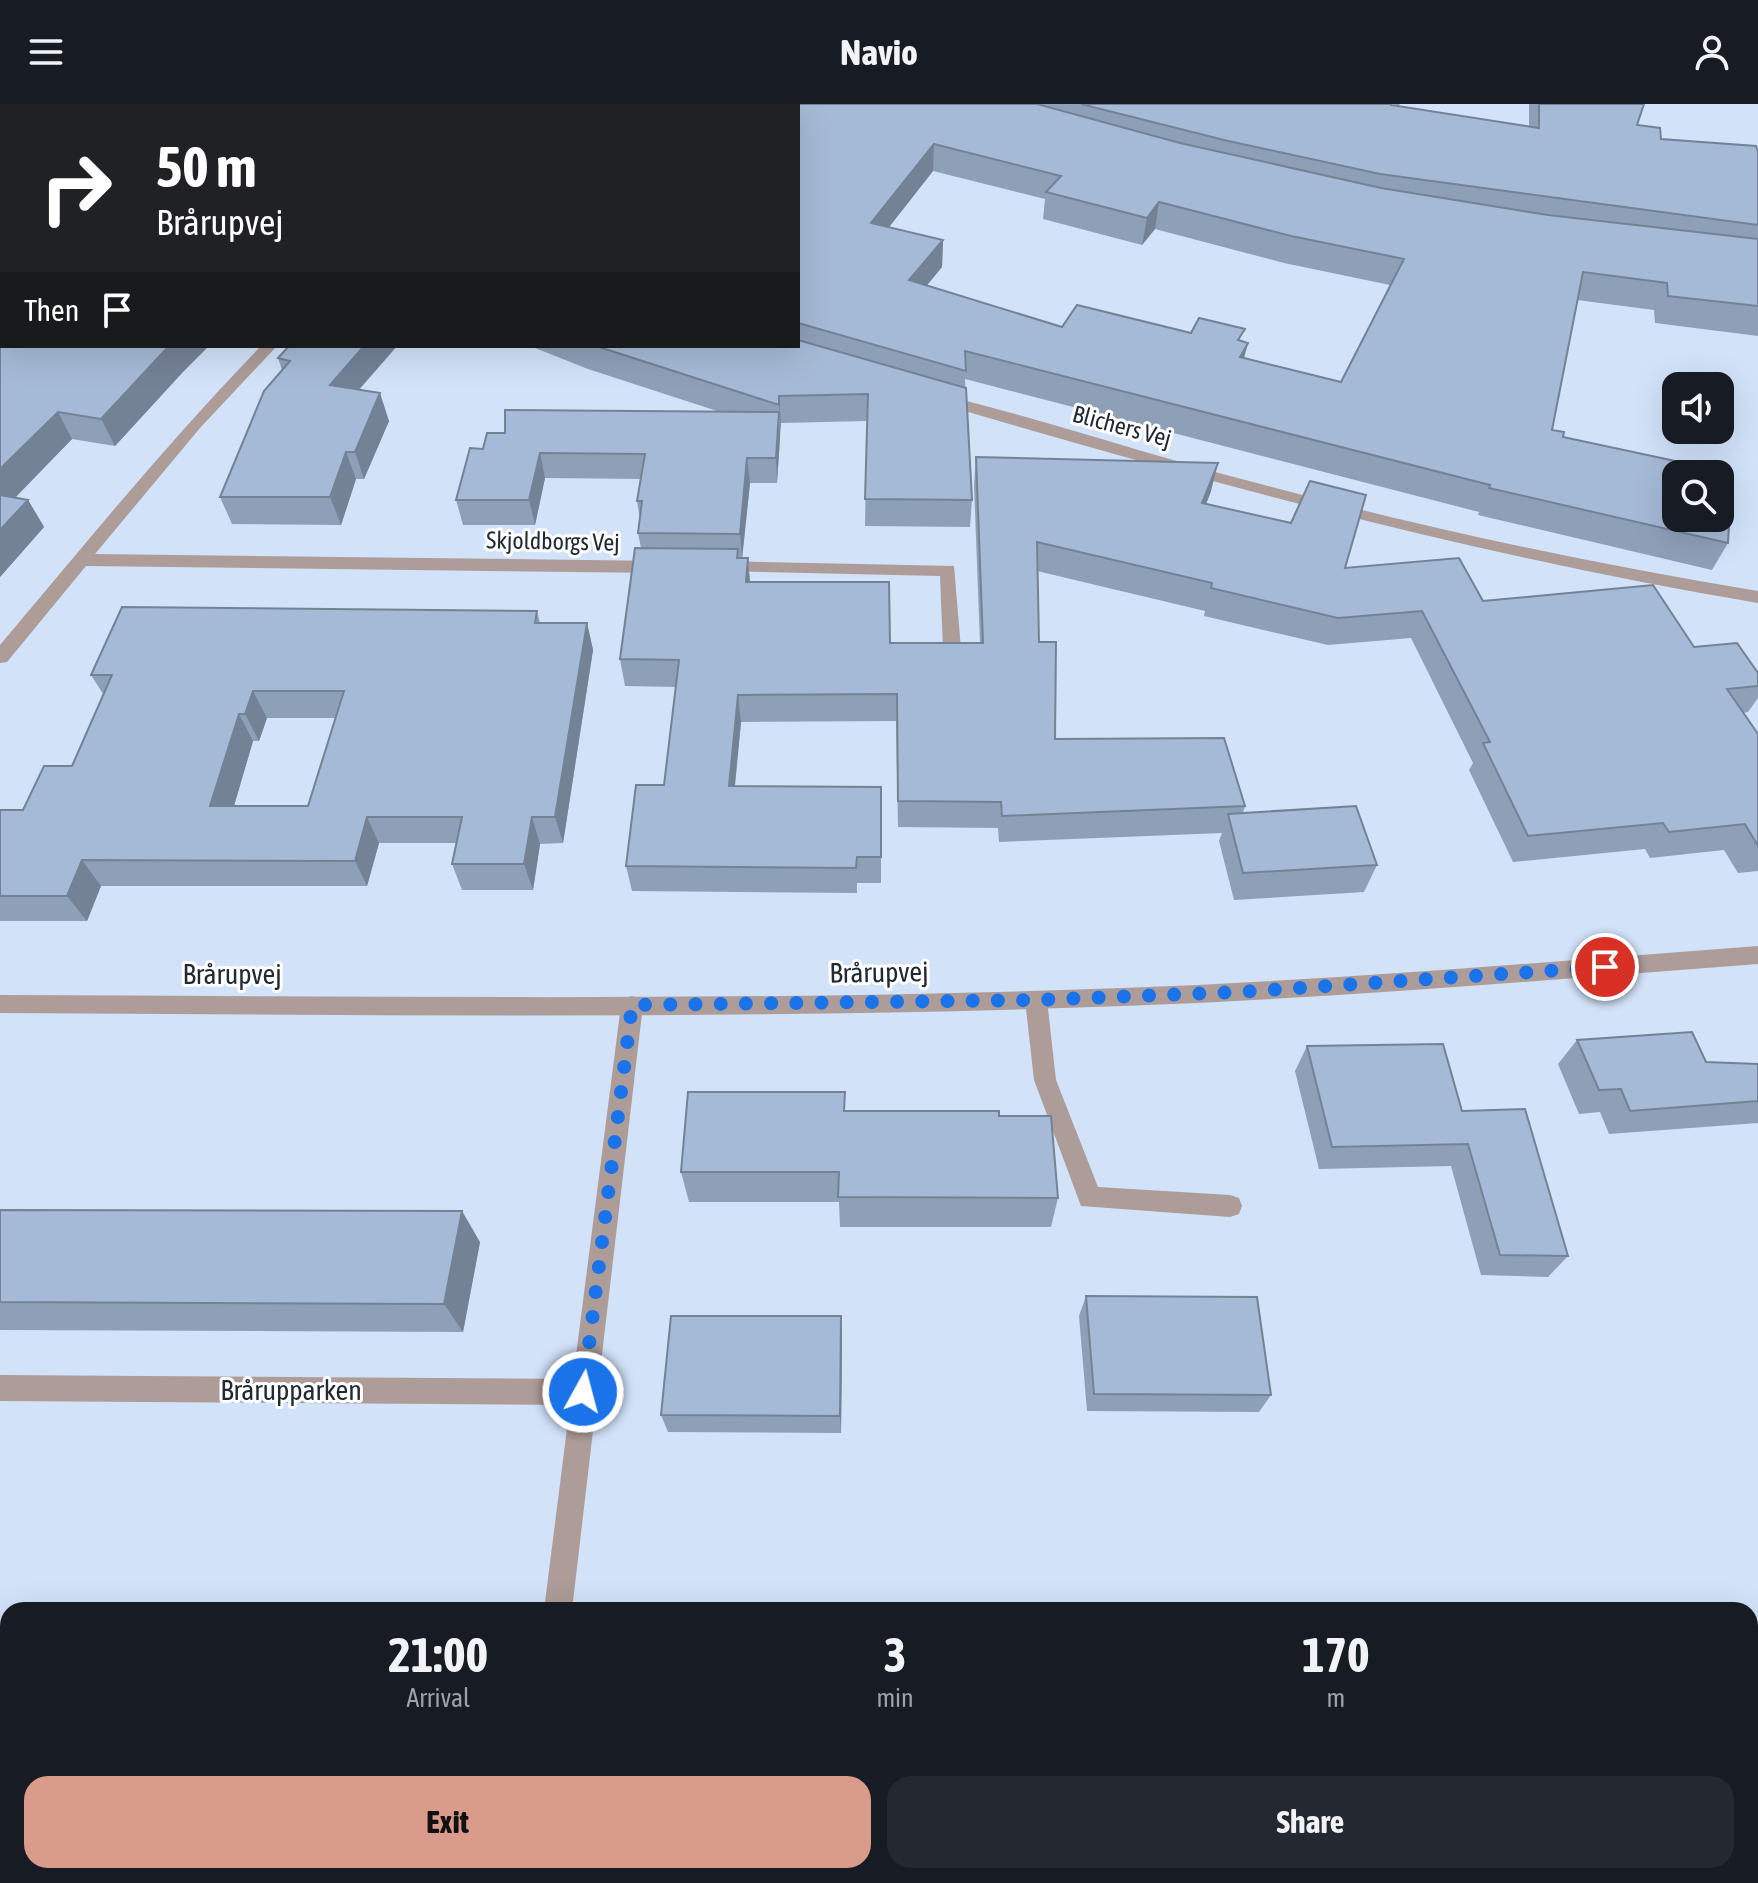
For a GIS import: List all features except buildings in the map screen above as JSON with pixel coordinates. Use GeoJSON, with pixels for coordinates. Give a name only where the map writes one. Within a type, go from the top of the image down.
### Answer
{"type":"FeatureCollection","features":[{"type":"Feature","properties":{"kind":"street"},"geometry":{"type":"LineString","coordinates":[[0,657],[194,425],[267,348]]}},
{"type":"Feature","properties":{"kind":"street","name":"Blichers Vej"},"geometry":{"type":"LineString","coordinates":[[916,393],[1410,529],[1646,580],[1758,597]]}},
{"type":"Feature","properties":{"kind":"street","name":"Skjoldborgs Vej"},"geometry":{"type":"LineString","coordinates":[[79,560],[948,570],[952,649]]}},
{"type":"Feature","properties":{"kind":"street","name":"Brårupvej"},"geometry":{"type":"LineString","coordinates":[[0,1004],[632,1005],[1036,1000],[1298,990],[1758,955]]}},
{"type":"Feature","properties":{"kind":"street"},"geometry":{"type":"LineString","coordinates":[[1036,1000],[1045,1080],[1090,1198],[1230,1206]]}},
{"type":"Feature","properties":{"kind":"street"},"geometry":{"type":"LineString","coordinates":[[559,1602],[632,1005]]}},
{"type":"Feature","properties":{"kind":"street","name":"Brårupparken"},"geometry":{"type":"LineString","coordinates":[[0,1388],[583,1392]]}},
{"type":"Feature","properties":{"kind":"route"},"geometry":{"type":"LineString","coordinates":[[583,1392],[632,1005],[1036,1000],[1298,990],[1605,967]]}}]}
